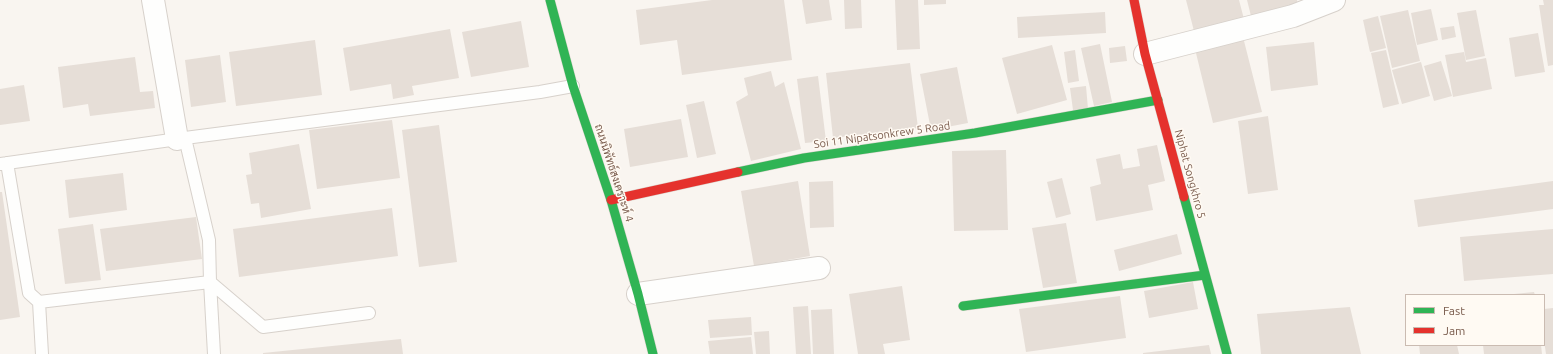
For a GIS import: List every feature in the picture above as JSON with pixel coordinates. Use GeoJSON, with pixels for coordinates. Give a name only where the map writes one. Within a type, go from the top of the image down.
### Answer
{"type":"FeatureCollection","features":[{"type":"Feature","properties":{"kind":"street"},"geometry":{"type":"LineString","coordinates":[[153,0],[181,139]]}},
{"type":"Feature","properties":{"kind":"street","name":"ถนนนิพัทธ์สงเคราะห์ 4"},"geometry":{"type":"LineString","coordinates":[[550,0],[573,86],[611,200],[638,294],[653,354]]}},
{"type":"Feature","properties":{"kind":"street","name":"Niphat Songkhro 5"},"geometry":{"type":"LineString","coordinates":[[1134,0],[1145,54],[1226,354]]}},
{"type":"Feature","properties":{"kind":"street"},"geometry":{"type":"LineString","coordinates":[[1145,54],[1293,16],[1334,0]]}},
{"type":"Feature","properties":{"kind":"street","name":"Soi 11 Nipatsonkrew 5 Road"},"geometry":{"type":"LineString","coordinates":[[611,200],[804,158],[975,133],[1158,100]]}},
{"type":"Feature","properties":{"kind":"street"},"geometry":{"type":"LineString","coordinates":[[638,294],[819,268]]}},
{"type":"Feature","properties":{"kind":"street"},"geometry":{"type":"LineString","coordinates":[[963,306],[1205,275]]}},
{"type":"Feature","properties":{"kind":"lane"},"geometry":{"type":"LineString","coordinates":[[42,354],[39,302],[29,293],[3,163],[540,92],[573,86]]}},
{"type":"Feature","properties":{"kind":"lane"},"geometry":{"type":"LineString","coordinates":[[181,139],[210,240],[210,282],[214,354]]}},
{"type":"Feature","properties":{"kind":"lane"},"geometry":{"type":"LineString","coordinates":[[39,302],[210,282],[263,327],[369,313]]}},
{"type":"Feature","properties":{"kind":"building"},"geometry":{"type":"Polygon","coordinates":[[[712,0],[784,0],[792,60],[682,75],[677,40],[640,45],[636,10],[712,0]]]}},
{"type":"Feature","properties":{"kind":"building"},"geometry":{"type":"Polygon","coordinates":[[[802,0],[829,0],[832,20],[806,24],[802,0]]]}},
{"type":"Feature","properties":{"kind":"building"},"geometry":{"type":"Polygon","coordinates":[[[844,0],[861,0],[862,28],[845,29],[844,0]]]}},
{"type":"Feature","properties":{"kind":"building"},"geometry":{"type":"Polygon","coordinates":[[[895,0],[918,0],[920,49],[897,50],[895,0]]]}},
{"type":"Feature","properties":{"kind":"building"},"geometry":{"type":"Polygon","coordinates":[[[924,0],[946,0],[946,4],[924,5],[924,0]]]}},
{"type":"Feature","properties":{"kind":"building"},"geometry":{"type":"Polygon","coordinates":[[[1186,0],[1239,0],[1245,23],[1195,35],[1186,0]]]}},
{"type":"Feature","properties":{"kind":"building"},"geometry":{"type":"Polygon","coordinates":[[[1247,0],[1297,0],[1299,10],[1252,20],[1247,0]]]}},
{"type":"Feature","properties":{"kind":"building"},"geometry":{"type":"Polygon","coordinates":[[[1543,0],[1553,0],[1553,65],[1548,66],[1539,5],[1544,5],[1543,0]]]}},
{"type":"Feature","properties":{"kind":"building"},"geometry":{"type":"Polygon","coordinates":[[[1431,9],[1438,40],[1417,45],[1411,13],[1431,9]]]}},
{"type":"Feature","properties":{"kind":"building"},"geometry":{"type":"Polygon","coordinates":[[[1408,10],[1420,61],[1392,68],[1380,16],[1408,10]]]}},
{"type":"Feature","properties":{"kind":"building"},"geometry":{"type":"Polygon","coordinates":[[[1476,10],[1485,56],[1466,60],[1457,13],[1476,10]]]}},
{"type":"Feature","properties":{"kind":"building"},"geometry":{"type":"Polygon","coordinates":[[[1105,12],[1106,33],[1018,38],[1017,17],[1105,12]]]}},
{"type":"Feature","properties":{"kind":"building"},"geometry":{"type":"Polygon","coordinates":[[[1378,16],[1386,48],[1370,52],[1363,20],[1378,16]]]}},
{"type":"Feature","properties":{"kind":"building"},"geometry":{"type":"Polygon","coordinates":[[[521,21],[529,67],[471,77],[462,32],[521,21]]]}},
{"type":"Feature","properties":{"kind":"building"},"geometry":{"type":"Polygon","coordinates":[[[1454,26],[1456,37],[1442,40],[1440,28],[1454,26]]]}},
{"type":"Feature","properties":{"kind":"building"},"geometry":{"type":"Polygon","coordinates":[[[450,29],[459,78],[412,86],[414,95],[393,99],[391,84],[350,91],[343,48],[450,29]]]}},
{"type":"Feature","properties":{"kind":"building"},"geometry":{"type":"Polygon","coordinates":[[[1538,33],[1545,72],[1515,77],[1509,38],[1538,33]]]}},
{"type":"Feature","properties":{"kind":"building"},"geometry":{"type":"Polygon","coordinates":[[[1243,37],[1262,112],[1213,123],[1195,49],[1243,37]]]}},
{"type":"Feature","properties":{"kind":"building"},"geometry":{"type":"Polygon","coordinates":[[[315,40],[322,95],[236,106],[229,52],[315,40]]]}},
{"type":"Feature","properties":{"kind":"building"},"geometry":{"type":"Polygon","coordinates":[[[1314,42],[1318,85],[1271,91],[1266,47],[1314,42]]]}},
{"type":"Feature","properties":{"kind":"building"},"geometry":{"type":"Polygon","coordinates":[[[1100,44],[1112,102],[1094,106],[1081,48],[1100,44]]]}},
{"type":"Feature","properties":{"kind":"building"},"geometry":{"type":"Polygon","coordinates":[[[1052,45],[1067,100],[1017,114],[1002,58],[1052,45]]]}},
{"type":"Feature","properties":{"kind":"building"},"geometry":{"type":"Polygon","coordinates":[[[1125,46],[1127,61],[1110,63],[1109,48],[1125,46]]]}},
{"type":"Feature","properties":{"kind":"building"},"geometry":{"type":"Polygon","coordinates":[[[1075,50],[1079,81],[1068,83],[1064,52],[1075,50]]]}},
{"type":"Feature","properties":{"kind":"building"},"geometry":{"type":"Polygon","coordinates":[[[1386,50],[1399,104],[1383,108],[1371,53],[1386,50]]]}},
{"type":"Feature","properties":{"kind":"building"},"geometry":{"type":"Polygon","coordinates":[[[1464,52],[1466,62],[1486,58],[1492,89],[1453,97],[1445,55],[1464,52]]]}},
{"type":"Feature","properties":{"kind":"building"},"geometry":{"type":"Polygon","coordinates":[[[220,55],[226,102],[191,107],[185,60],[220,55]]]}},
{"type":"Feature","properties":{"kind":"building"},"geometry":{"type":"Polygon","coordinates":[[[135,57],[140,92],[153,91],[155,108],[90,116],[88,104],[63,108],[58,67],[135,57]]]}},
{"type":"Feature","properties":{"kind":"building"},"geometry":{"type":"Polygon","coordinates":[[[1441,61],[1452,96],[1434,101],[1424,66],[1441,61]]]}},
{"type":"Feature","properties":{"kind":"building"},"geometry":{"type":"Polygon","coordinates":[[[1421,62],[1430,96],[1402,104],[1392,70],[1421,62]]]}},
{"type":"Feature","properties":{"kind":"building"},"geometry":{"type":"Polygon","coordinates":[[[910,63],[918,128],[833,138],[826,73],[910,63]]]}},
{"type":"Feature","properties":{"kind":"building"},"geometry":{"type":"Polygon","coordinates":[[[957,67],[968,123],[931,130],[920,74],[957,67]]]}},
{"type":"Feature","properties":{"kind":"building"},"geometry":{"type":"Polygon","coordinates":[[[771,71],[775,87],[784,82],[801,149],[751,161],[736,102],[748,95],[744,78],[771,71]]]}},
{"type":"Feature","properties":{"kind":"building"},"geometry":{"type":"Polygon","coordinates":[[[818,76],[826,141],[805,143],[797,79],[818,76]]]}},
{"type":"Feature","properties":{"kind":"building"},"geometry":{"type":"Polygon","coordinates":[[[24,85],[30,121],[0,125],[0,89],[24,85]]]}},
{"type":"Feature","properties":{"kind":"building"},"geometry":{"type":"Polygon","coordinates":[[[1086,86],[1088,109],[1073,110],[1070,88],[1086,86]]]}},
{"type":"Feature","properties":{"kind":"building"},"geometry":{"type":"Polygon","coordinates":[[[704,101],[716,154],[697,158],[686,105],[704,101]]]}},
{"type":"Feature","properties":{"kind":"building"},"geometry":{"type":"Polygon","coordinates":[[[1268,116],[1278,190],[1248,194],[1238,121],[1268,116]]]}},
{"type":"Feature","properties":{"kind":"building"},"geometry":{"type":"Polygon","coordinates":[[[681,119],[688,157],[630,167],[624,129],[681,119]]]}},
{"type":"Feature","properties":{"kind":"building"},"geometry":{"type":"Polygon","coordinates":[[[392,120],[400,178],[317,189],[309,130],[392,120]]]}},
{"type":"Feature","properties":{"kind":"building"},"geometry":{"type":"Polygon","coordinates":[[[439,125],[457,262],[419,267],[402,130],[439,125]]]}},
{"type":"Feature","properties":{"kind":"building"},"geometry":{"type":"Polygon","coordinates":[[[299,144],[311,209],[261,218],[259,203],[251,204],[246,175],[252,174],[249,153],[299,144]]]}},
{"type":"Feature","properties":{"kind":"building"},"geometry":{"type":"Polygon","coordinates":[[[1157,145],[1165,181],[1148,185],[1153,210],[1096,221],[1090,187],[1101,184],[1096,159],[1120,154],[1123,169],[1140,166],[1137,149],[1157,145]]]}},
{"type":"Feature","properties":{"kind":"building"},"geometry":{"type":"Polygon","coordinates":[[[1006,150],[1008,230],[954,231],[952,151],[1006,150]]]}},
{"type":"Feature","properties":{"kind":"building"},"geometry":{"type":"Polygon","coordinates":[[[123,173],[127,210],[69,218],[65,180],[123,173]]]}},
{"type":"Feature","properties":{"kind":"building"},"geometry":{"type":"Polygon","coordinates":[[[1062,178],[1071,214],[1056,218],[1047,182],[1062,178]]]}},
{"type":"Feature","properties":{"kind":"building"},"geometry":{"type":"Polygon","coordinates":[[[798,181],[810,256],[754,266],[741,191],[798,181]]]}},
{"type":"Feature","properties":{"kind":"building"},"geometry":{"type":"Polygon","coordinates":[[[833,181],[834,227],[810,228],[809,182],[833,181]]]}},
{"type":"Feature","properties":{"kind":"building"},"geometry":{"type":"Polygon","coordinates":[[[1553,181],[1553,209],[1418,227],[1414,200],[1553,181]]]}},
{"type":"Feature","properties":{"kind":"building"},"geometry":{"type":"Polygon","coordinates":[[[0,192],[2,192],[20,317],[0,320],[0,192]]]}},
{"type":"Feature","properties":{"kind":"building"},"geometry":{"type":"Polygon","coordinates":[[[392,208],[398,256],[239,277],[233,229],[392,208]]]}},
{"type":"Feature","properties":{"kind":"building"},"geometry":{"type":"Polygon","coordinates":[[[196,217],[202,259],[106,271],[100,229],[196,217]]]}},
{"type":"Feature","properties":{"kind":"building"},"geometry":{"type":"Polygon","coordinates":[[[1066,223],[1077,283],[1043,288],[1032,228],[1066,223]]]}},
{"type":"Feature","properties":{"kind":"building"},"geometry":{"type":"Polygon","coordinates":[[[93,224],[101,280],[65,284],[58,229],[93,224]]]}},
{"type":"Feature","properties":{"kind":"building"},"geometry":{"type":"Polygon","coordinates":[[[1553,229],[1553,274],[1464,281],[1460,237],[1553,229]]]}},
{"type":"Feature","properties":{"kind":"building"},"geometry":{"type":"Polygon","coordinates":[[[1177,234],[1182,254],[1119,271],[1114,250],[1177,234]]]}},
{"type":"Feature","properties":{"kind":"building"},"geometry":{"type":"Polygon","coordinates":[[[1193,282],[1198,309],[1149,318],[1144,291],[1193,282]]]}},
{"type":"Feature","properties":{"kind":"building"},"geometry":{"type":"Polygon","coordinates":[[[902,286],[910,340],[883,344],[885,354],[858,354],[849,294],[902,286]]]}},
{"type":"Feature","properties":{"kind":"building"},"geometry":{"type":"Polygon","coordinates":[[[1534,292],[1535,294],[1514,294],[1534,292]]]}},
{"type":"Feature","properties":{"kind":"building"},"geometry":{"type":"Polygon","coordinates":[[[1120,296],[1126,338],[1026,352],[1019,309],[1120,296]]]}},
{"type":"Feature","properties":{"kind":"building"},"geometry":{"type":"Polygon","coordinates":[[[808,306],[811,354],[796,354],[793,307],[808,306]]]}},
{"type":"Feature","properties":{"kind":"building"},"geometry":{"type":"Polygon","coordinates":[[[1350,307],[1361,354],[1261,354],[1257,314],[1350,307]]]}},
{"type":"Feature","properties":{"kind":"building"},"geometry":{"type":"Polygon","coordinates":[[[1553,308],[1553,354],[1546,354],[1545,309],[1553,308]]]}},
{"type":"Feature","properties":{"kind":"building"},"geometry":{"type":"Polygon","coordinates":[[[832,309],[834,354],[813,354],[811,310],[832,309]]]}},
{"type":"Feature","properties":{"kind":"building"},"geometry":{"type":"Polygon","coordinates":[[[751,317],[752,335],[710,338],[708,320],[751,317]]]}},
{"type":"Feature","properties":{"kind":"building"},"geometry":{"type":"Polygon","coordinates":[[[769,331],[770,354],[756,354],[754,332],[769,331]]]}},
{"type":"Feature","properties":{"kind":"building"},"geometry":{"type":"Polygon","coordinates":[[[751,337],[753,354],[710,354],[708,341],[751,337]]]}},
{"type":"Feature","properties":{"kind":"building"},"geometry":{"type":"Polygon","coordinates":[[[401,339],[403,354],[263,354],[263,353],[401,339]]]}},
{"type":"Feature","properties":{"kind":"building"},"geometry":{"type":"Polygon","coordinates":[[[1209,345],[1211,354],[1143,354],[1143,353],[1209,345]]]}},
{"type":"Feature","properties":{"kind":"building"},"geometry":{"type":"Polygon","coordinates":[[[1419,346],[1457,346],[1459,354],[1420,354],[1419,346]]]}},
{"type":"Feature","properties":{"kind":"building"},"geometry":{"type":"Polygon","coordinates":[[[1483,346],[1541,346],[1542,354],[1484,354],[1483,346]]]}},
{"type":"Feature","properties":{"kind":"traffic: fast"},"geometry":{"type":"LineString","coordinates":[[550,0],[573,86],[611,200],[638,294],[653,354]]}},
{"type":"Feature","properties":{"kind":"traffic: fast"},"geometry":{"type":"LineString","coordinates":[[738,172],[804,158],[975,133],[1158,100]]}},
{"type":"Feature","properties":{"kind":"traffic: fast"},"geometry":{"type":"LineString","coordinates":[[1184,197],[1227,354]]}},
{"type":"Feature","properties":{"kind":"traffic: fast"},"geometry":{"type":"LineString","coordinates":[[963,306],[1205,275]]}},
{"type":"Feature","properties":{"kind":"traffic: jam"},"geometry":{"type":"LineString","coordinates":[[1134,0],[1145,54],[1184,197]]}},
{"type":"Feature","properties":{"kind":"traffic: jam"},"geometry":{"type":"LineString","coordinates":[[611,200],[738,172]]}}]}
